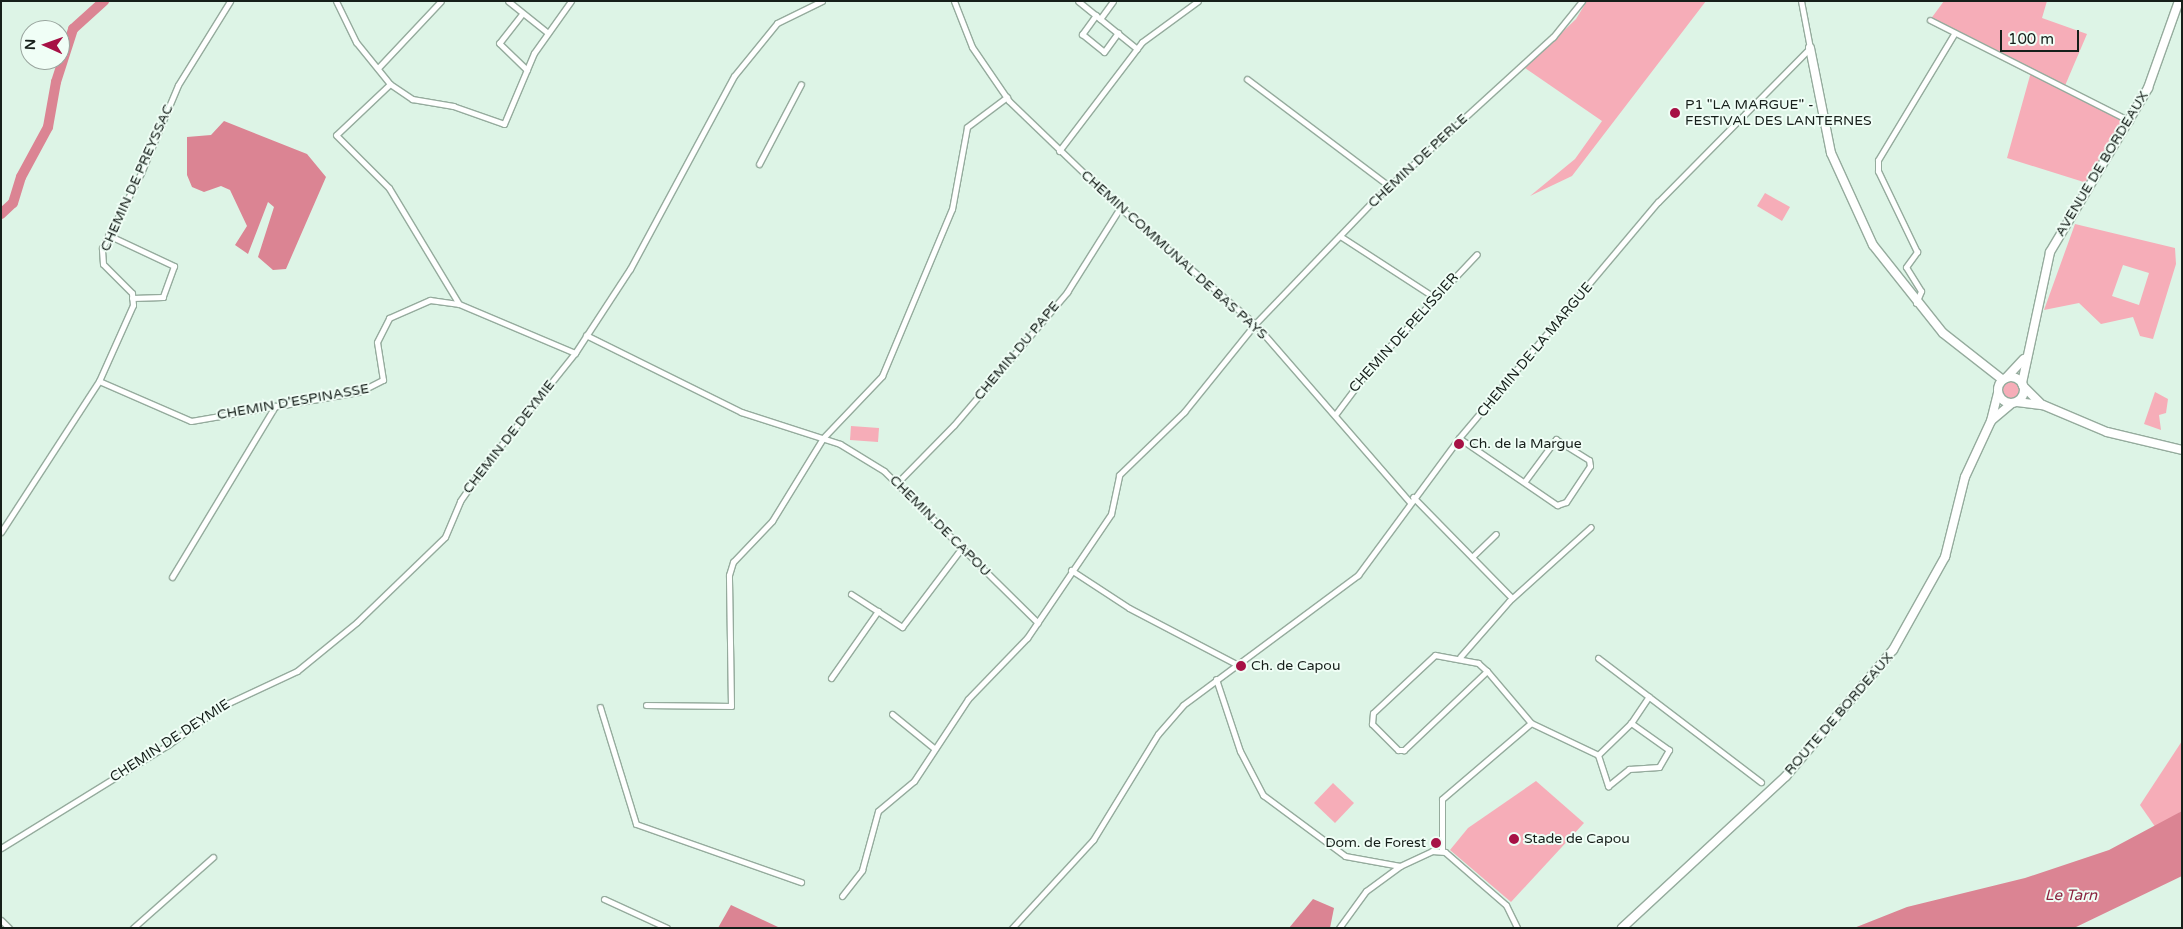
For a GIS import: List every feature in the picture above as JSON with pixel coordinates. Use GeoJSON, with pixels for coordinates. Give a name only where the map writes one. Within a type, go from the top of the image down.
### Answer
{"type":"FeatureCollection","features":[{"type":"Feature","properties":{"kind":"main road","name":"AVENUE DE BORDEAUX"},"geometry":{"type":"LineString","coordinates":[[2014,402],[2022,384],[2050,252],[2130,121],[2155,71],[2179,1]]}},
{"type":"Feature","properties":{"kind":"main road"},"geometry":{"type":"LineString","coordinates":[[1810,48],[1822,124],[1844,186],[1873,245],[1916,303],[1984,369],[1998,392],[2014,402],[2043,405],[2107,432],[2182,450]]}},
{"type":"Feature","properties":{"kind":"main road"},"geometry":{"type":"LineString","coordinates":[[2004,379],[2026,358]]}},
{"type":"Feature","properties":{"kind":"main road"},"geometry":{"type":"LineString","coordinates":[[1984,369],[2004,379],[2022,384],[2043,405]]}},
{"type":"Feature","properties":{"kind":"main road","name":"ROUTE DE BORDEAUX"},"geometry":{"type":"LineString","coordinates":[[1622,928],[1776,785],[1893,650],[1946,558],[1965,477],[1991,421],[1998,392],[2004,379]]}},
{"type":"Feature","properties":{"kind":"main road","name":"ROUTE DE BORDEAUX"},"geometry":{"type":"LineString","coordinates":[[1991,421],[2014,402]]}},
{"type":"Feature","properties":{"kind":"street","name":"CHEMIN DE PREYSSAC"},"geometry":{"type":"LineString","coordinates":[[132,298],[103,264],[100,254],[141,173],[178,84],[230,1]]}},
{"type":"Feature","properties":{"kind":"street"},"geometry":{"type":"LineString","coordinates":[[336,1],[356,42],[390,84],[412,99],[453,106],[504,124],[527,70],[548,34],[572,1]]}},
{"type":"Feature","properties":{"kind":"street"},"geometry":{"type":"LineString","coordinates":[[378,68],[441,1]]}},
{"type":"Feature","properties":{"kind":"street"},"geometry":{"type":"LineString","coordinates":[[508,1],[548,34]]}},
{"type":"Feature","properties":{"kind":"street","name":"CHEMIN DE DEYMIE"},"geometry":{"type":"LineString","coordinates":[[1,848],[168,745],[220,707],[297,672],[356,622],[445,537],[460,501],[482,470],[575,353],[630,269],[734,76],[777,23],[822,1]]}},
{"type":"Feature","properties":{"kind":"street","name":"CHEMIN COMMUNAL DE BAS PAYS"},"geometry":{"type":"LineString","coordinates":[[954,1],[972,47],[1007,97],[1059,151],[1120,208],[1256,324],[1411,499],[1512,598]]}},
{"type":"Feature","properties":{"kind":"street"},"geometry":{"type":"LineString","coordinates":[[1078,1],[1137,48]]}},
{"type":"Feature","properties":{"kind":"street"},"geometry":{"type":"LineString","coordinates":[[1113,1],[1082,34],[1104,52],[1118,34]]}},
{"type":"Feature","properties":{"kind":"street"},"geometry":{"type":"LineString","coordinates":[[1059,151],[1137,48],[1198,1]]}},
{"type":"Feature","properties":{"kind":"street","name":"CHEMIN DE PERLE"},"geometry":{"type":"LineString","coordinates":[[842,896],[862,870],[878,811],[914,781],[968,699],[1038,623],[1071,570],[1111,514],[1119,475],[1184,412],[1256,324],[1340,236],[1389,186],[1553,37],[1582,1]]}},
{"type":"Feature","properties":{"kind":"street"},"geometry":{"type":"LineString","coordinates":[[1801,1],[1810,48]]}},
{"type":"Feature","properties":{"kind":"street"},"geometry":{"type":"LineString","coordinates":[[522,14],[499,43],[527,70]]}},
{"type":"Feature","properties":{"kind":"street"},"geometry":{"type":"LineString","coordinates":[[1930,20],[1954,34],[2130,121]]}},
{"type":"Feature","properties":{"kind":"street"},"geometry":{"type":"LineString","coordinates":[[1916,303],[1921,291],[1906,267],[1917,252],[1878,172],[1878,160],[1954,34]]}},
{"type":"Feature","properties":{"kind":"street","name":"CHEMIN DE LA MARGUE"},"geometry":{"type":"LineString","coordinates":[[1012,928],[1093,840],[1158,734],[1183,705],[1216,678],[1238,664],[1358,575],[1411,499],[1459,438],[1675,182],[1810,48]]}},
{"type":"Feature","properties":{"kind":"street"},"geometry":{"type":"LineString","coordinates":[[1247,79],[1389,186]]}},
{"type":"Feature","properties":{"kind":"street"},"geometry":{"type":"LineString","coordinates":[[390,84],[336,135],[389,188],[459,304],[575,353]]}},
{"type":"Feature","properties":{"kind":"street"},"geometry":{"type":"LineString","coordinates":[[759,164],[801,84]]}},
{"type":"Feature","properties":{"kind":"street"},"geometry":{"type":"LineString","coordinates":[[646,705],[731,706],[729,575],[733,562],[772,522],[823,438],[882,376],[952,210],[967,127],[1007,97]]}},
{"type":"Feature","properties":{"kind":"street","name":"CHEMIN DU PAPE"},"geometry":{"type":"LineString","coordinates":[[898,481],[954,426],[1066,292],[1120,208]]}},
{"type":"Feature","properties":{"kind":"street"},"geometry":{"type":"LineString","coordinates":[[1,532],[99,382],[132,298],[163,297],[174,266],[108,235]]}},
{"type":"Feature","properties":{"kind":"street"},"geometry":{"type":"LineString","coordinates":[[1340,236],[1434,297]]}},
{"type":"Feature","properties":{"kind":"street","name":"CHEMIN DE PELISSIER"},"geometry":{"type":"LineString","coordinates":[[1335,415],[1368,371],[1434,297],[1477,254]]}},
{"type":"Feature","properties":{"kind":"street","name":"CHEMIN D'ESPINASSE"},"geometry":{"type":"LineString","coordinates":[[99,382],[191,421],[380,385],[377,342],[389,318],[430,300],[459,304]]}},
{"type":"Feature","properties":{"kind":"street","name":"CHEMIN DE CAPOU"},"geometry":{"type":"LineString","coordinates":[[586,335],[741,412],[823,438],[898,481],[961,549],[1038,623]]}},
{"type":"Feature","properties":{"kind":"street"},"geometry":{"type":"LineString","coordinates":[[172,577],[275,406]]}},
{"type":"Feature","properties":{"kind":"street"},"geometry":{"type":"LineString","coordinates":[[1459,438],[1526,481],[1558,505],[1566,502],[1590,466],[1589,460],[1556,439],[1526,481]]}},
{"type":"Feature","properties":{"kind":"street"},"geometry":{"type":"LineString","coordinates":[[1460,657],[1512,598],[1591,527]]}},
{"type":"Feature","properties":{"kind":"street"},"geometry":{"type":"LineString","coordinates":[[1472,557],[1496,534]]}},
{"type":"Feature","properties":{"kind":"street"},"geometry":{"type":"LineString","coordinates":[[851,594],[902,627],[961,549]]}},
{"type":"Feature","properties":{"kind":"street"},"geometry":{"type":"LineString","coordinates":[[1071,570],[1129,608],[1238,664]]}},
{"type":"Feature","properties":{"kind":"street"},"geometry":{"type":"LineString","coordinates":[[831,678],[878,611]]}},
{"type":"Feature","properties":{"kind":"street"},"geometry":{"type":"LineString","coordinates":[[1487,670],[1411,745],[1398,750],[1372,724],[1373,713],[1427,658],[1460,657],[1487,670],[1531,723],[1598,755],[1608,786],[1630,769],[1659,767],[1669,750],[1631,724]]}},
{"type":"Feature","properties":{"kind":"street"},"geometry":{"type":"LineString","coordinates":[[1598,658],[1761,782]]}},
{"type":"Feature","properties":{"kind":"street"},"geometry":{"type":"LineString","coordinates":[[1216,678],[1240,751],[1263,794],[1345,856],[1400,866]]}},
{"type":"Feature","properties":{"kind":"street"},"geometry":{"type":"LineString","coordinates":[[1598,755],[1631,724],[1650,696]]}},
{"type":"Feature","properties":{"kind":"street"},"geometry":{"type":"LineString","coordinates":[[600,707],[636,824],[801,882]]}},
{"type":"Feature","properties":{"kind":"street"},"geometry":{"type":"LineString","coordinates":[[892,714],[935,749]]}},
{"type":"Feature","properties":{"kind":"street"},"geometry":{"type":"LineString","coordinates":[[1517,928],[1506,905],[1442,850],[1442,799],[1531,723]]}},
{"type":"Feature","properties":{"kind":"street"},"geometry":{"type":"LineString","coordinates":[[1339,928],[1366,892],[1400,866],[1442,850]]}},
{"type":"Feature","properties":{"kind":"street"},"geometry":{"type":"LineString","coordinates":[[133,928],[213,857]]}},
{"type":"Feature","properties":{"kind":"street"},"geometry":{"type":"LineString","coordinates":[[604,899],[667,928]]}},
{"type":"Feature","properties":{"kind":"street"},"geometry":{"type":"LineString","coordinates":[[1,920],[9,928]]}},
{"type":"Feature","properties":{"kind":"shaded area"},"geometry":{"type":"Polygon","coordinates":[[[1587,1],[1706,1],[1572,176],[1530,196],[1575,159],[1602,121],[1525,68],[1576,19],[1587,1]]]}},
{"type":"Feature","properties":{"kind":"shaded area"},"geometry":{"type":"Polygon","coordinates":[[[1944,1],[2047,1],[2042,18],[2087,34],[2064,88],[2130,121],[2090,184],[2007,158],[2031,72],[1930,20],[1944,1]]]}},
{"type":"Feature","properties":{"kind":"shaded area"},"geometry":{"type":"Polygon","coordinates":[[[1765,193],[1790,207],[1782,221],[1757,206],[1765,193]]]}},
{"type":"Feature","properties":{"kind":"shaded area"},"geometry":{"type":"Polygon","coordinates":[[[2075,224],[2175,248],[2176,264],[2153,339],[2140,336],[2133,317],[2101,324],[2079,303],[2044,310],[2075,224]],[[2123,265],[2112,296],[2139,305],[2149,273],[2123,265]]]}},
{"type":"Feature","properties":{"kind":"shaded area"},"geometry":{"type":"Polygon","coordinates":[[[2010,381],[2016,384],[2019,390],[2016,396],[2010,399],[2004,396],[2001,390],[2004,384],[2010,381]]]}},
{"type":"Feature","properties":{"kind":"shaded area"},"geometry":{"type":"Polygon","coordinates":[[[2155,392],[2168,399],[2166,413],[2159,415],[2161,430],[2144,424],[2155,392]]]}},
{"type":"Feature","properties":{"kind":"shaded area"},"geometry":{"type":"Polygon","coordinates":[[[851,426],[879,428],[878,442],[850,440],[851,426]]]}},
{"type":"Feature","properties":{"kind":"shaded area"},"geometry":{"type":"Polygon","coordinates":[[[2182,741],[2182,811],[2156,828],[2140,805],[2182,741]]]}},
{"type":"Feature","properties":{"kind":"shaded area","name":"Stade de Capou"},"geometry":{"type":"Polygon","coordinates":[[[1536,781],[1584,823],[1511,902],[1450,850],[1468,828],[1536,781]]]}},
{"type":"Feature","properties":{"kind":"shaded area"},"geometry":{"type":"Polygon","coordinates":[[[1333,783],[1354,803],[1335,823],[1314,803],[1333,783]]]}},
{"type":"Feature","properties":{"kind":"water"},"geometry":{"type":"Polygon","coordinates":[[[224,121],[307,154],[326,177],[286,269],[273,270],[258,257],[274,207],[268,202],[248,254],[235,245],[247,226],[230,190],[221,186],[204,192],[192,187],[187,175],[187,137],[211,135],[224,121]]]}},
{"type":"Feature","properties":{"kind":"water","name":"Le Tarn"},"geometry":{"type":"Polygon","coordinates":[[[2182,811],[2182,876],[2074,928],[1854,928],[1907,907],[2025,878],[2109,850],[2182,811]]]}},
{"type":"Feature","properties":{"kind":"water"},"geometry":{"type":"Polygon","coordinates":[[[1313,899],[1334,908],[1330,928],[1289,928],[1313,899]]]}},
{"type":"Feature","properties":{"kind":"water"},"geometry":{"type":"Polygon","coordinates":[[[731,905],[778,927],[778,928],[718,928],[731,905]]]}},
{"type":"Feature","properties":{"kind":"waterway"},"geometry":{"type":"LineString","coordinates":[[1,214],[13,203],[21,177],[48,127],[56,82],[73,29],[104,1]]}},
{"type":"Feature","properties":{"kind":"place","name":"P1 \"LA MARGUE\" - FESTIVAL DES LANTERNES"},"geometry":{"type":"Point","coordinates":[1675,113]}},
{"type":"Feature","properties":{"kind":"place","name":"Ch. de la Margue"},"geometry":{"type":"Point","coordinates":[1459,444]}},
{"type":"Feature","properties":{"kind":"place","name":"Ch. de Capou"},"geometry":{"type":"Point","coordinates":[1241,666]}},
{"type":"Feature","properties":{"kind":"place","name":"Stade de Capou"},"geometry":{"type":"Point","coordinates":[1514,839]}},
{"type":"Feature","properties":{"kind":"place","name":"Dom. de Forest"},"geometry":{"type":"Point","coordinates":[1436,843]}}]}
